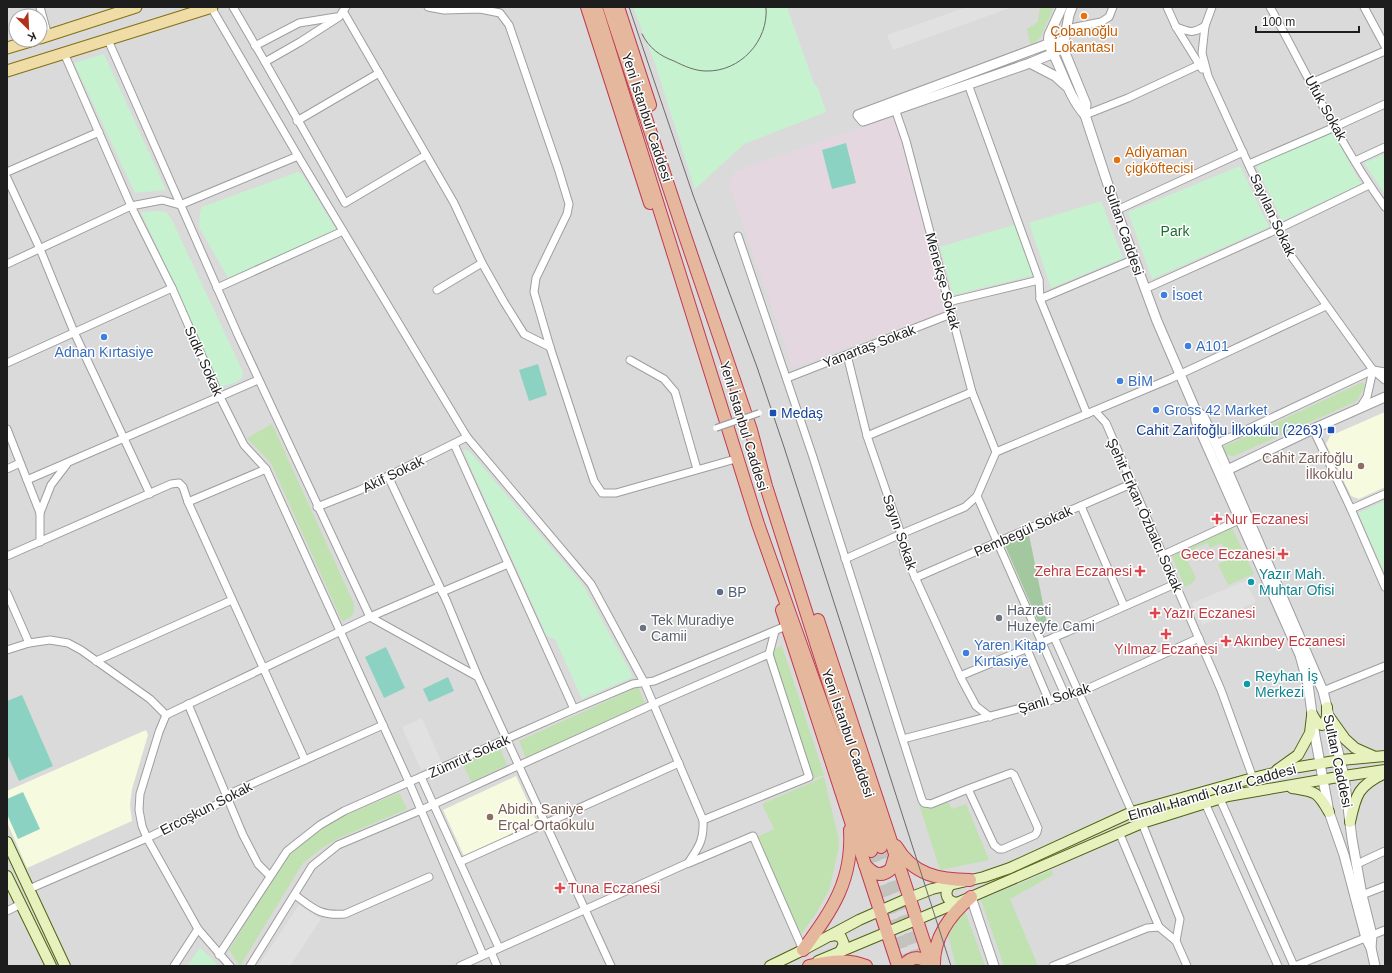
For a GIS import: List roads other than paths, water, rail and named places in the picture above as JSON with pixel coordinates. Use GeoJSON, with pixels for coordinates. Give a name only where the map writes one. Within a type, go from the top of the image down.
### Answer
{"type":"FeatureCollection","features":[{"type":"Feature","properties":{"kind":"highway"},"geometry":{"type":"LineString","coordinates":[[579,7],[600,50]]}},
{"type":"Feature","properties":{"kind":"highway"},"geometry":{"type":"LineString","coordinates":[[587,7],[683,304],[694,329],[703,344]]}},
{"type":"Feature","properties":{"kind":"highway","name":"Yeni İstanbul Caddesi"},"geometry":{"type":"LineString","coordinates":[[596,7],[739,458],[758,524],[835,741],[876,849],[766,486],[751,430],[609,7]]}},
{"type":"Feature","properties":{"kind":"highway"},"geometry":{"type":"LineString","coordinates":[[618,7],[712,294],[721,340]]}},
{"type":"Feature","properties":{"kind":"highway"},"geometry":{"type":"LineString","coordinates":[[751,430],[773,486],[932,966]]}},
{"type":"Feature","properties":{"kind":"highway"},"geometry":{"type":"LineString","coordinates":[[758,524],[780,628],[849,815],[898,966]]}},
{"type":"Feature","properties":{"kind":"highway"},"geometry":{"type":"LineString","coordinates":[[803,950],[825,920],[843,885],[849,854],[849,815]]}},
{"type":"Feature","properties":{"kind":"highway"},"geometry":{"type":"LineString","coordinates":[[887,831],[902,856],[917,870],[939,877],[970,880]]}},
{"type":"Feature","properties":{"kind":"highway"},"geometry":{"type":"LineString","coordinates":[[865,865],[869,870],[876,874],[884,874],[891,869],[895,856]]}},
{"type":"Feature","properties":{"kind":"highway"},"geometry":{"type":"LineString","coordinates":[[932,966],[937,947],[944,930],[953,915],[971,897]]}},
{"type":"Feature","properties":{"kind":"highway"},"geometry":{"type":"LineString","coordinates":[[904,966],[908,961],[916,958],[925,960],[932,966]]}},
{"type":"Feature","properties":{"kind":"highway"},"geometry":{"type":"LineString","coordinates":[[808,966],[839,961],[850,961],[866,966]]}},
{"type":"Feature","properties":{"kind":"main road"},"geometry":{"type":"LineString","coordinates":[[48,36],[136,7]]}},
{"type":"Feature","properties":{"kind":"main road"},"geometry":{"type":"LineString","coordinates":[[7,71],[211,7]]}},
{"type":"Feature","properties":{"kind":"main road"},"geometry":{"type":"LineString","coordinates":[[1312,714],[1318,724],[1322,725],[1326,722],[1327,708]]}},
{"type":"Feature","properties":{"kind":"main road"},"geometry":{"type":"LineString","coordinates":[[1272,773],[1298,755],[1310,733],[1312,714]]}},
{"type":"Feature","properties":{"kind":"main road"},"geometry":{"type":"LineString","coordinates":[[1330,718],[1345,739],[1355,748],[1373,756]]}},
{"type":"Feature","properties":{"kind":"main road","name":"Elmalı Hamdi Yazır Caddesi"},"geometry":{"type":"LineString","coordinates":[[770,966],[880,910],[932,889],[1010,868],[1132,812],[1272,773],[1321,763],[1373,756],[1385,756]]}},
{"type":"Feature","properties":{"kind":"main road"},"geometry":{"type":"LineString","coordinates":[[1350,822],[1354,803],[1360,790],[1385,771]]}},
{"type":"Feature","properties":{"kind":"main road","name":"Elmalı Hamdi Yazır Caddesi"},"geometry":{"type":"LineString","coordinates":[[808,966],[1142,823],[1220,799],[1324,779],[1385,771]]}},
{"type":"Feature","properties":{"kind":"main road"},"geometry":{"type":"LineString","coordinates":[[1284,786],[1313,792],[1321,798],[1329,812]]}},
{"type":"Feature","properties":{"kind":"main road"},"geometry":{"type":"LineString","coordinates":[[7,842],[65,966]]}},
{"type":"Feature","properties":{"kind":"main road"},"geometry":{"type":"LineString","coordinates":[[7,876],[51,966]]}},
{"type":"Feature","properties":{"kind":"main road"},"geometry":{"type":"LineString","coordinates":[[950,885],[946,890],[946,896],[950,901],[958,903]]}},
{"type":"Feature","properties":{"kind":"main road"},"geometry":{"type":"LineString","coordinates":[[830,936],[839,936],[844,941],[843,948],[840,952]]}},
{"type":"Feature","properties":{"kind":"street"},"geometry":{"type":"LineString","coordinates":[[211,7],[298,156],[467,437],[591,584],[644,682],[703,820],[704,833],[698,848],[688,863]]}},
{"type":"Feature","properties":{"kind":"street"},"geometry":{"type":"LineString","coordinates":[[233,7],[345,203],[426,155]]}},
{"type":"Feature","properties":{"kind":"street"},"geometry":{"type":"LineString","coordinates":[[428,7],[444,10],[480,9],[500,13],[509,25],[569,204],[567,214],[536,278],[534,292],[550,347],[594,480],[602,492],[616,493],[739,458]]}},
{"type":"Feature","properties":{"kind":"street"},"geometry":{"type":"LineString","coordinates":[[1062,7],[1049,36],[1048,44],[1077,106],[1085,115],[1128,98],[1199,66]]}},
{"type":"Feature","properties":{"kind":"street"},"geometry":{"type":"LineString","coordinates":[[1064,44],[1048,44],[858,115],[863,121],[1054,54],[1064,44],[1066,29],[1072,7]]}},
{"type":"Feature","properties":{"kind":"street"},"geometry":{"type":"LineString","coordinates":[[1066,29],[1101,22],[1109,16],[1113,7]]}},
{"type":"Feature","properties":{"kind":"street"},"geometry":{"type":"LineString","coordinates":[[1167,7],[1176,27],[1199,66],[1208,76]]}},
{"type":"Feature","properties":{"kind":"street"},"geometry":{"type":"LineString","coordinates":[[1176,27],[1185,31],[1196,32],[1206,26],[1212,7]]}},
{"type":"Feature","properties":{"kind":"street","name":"Ufuk Sokak"},"geometry":{"type":"LineString","coordinates":[[1270,7],[1355,161],[1369,185],[1385,207]]}},
{"type":"Feature","properties":{"kind":"street"},"geometry":{"type":"LineString","coordinates":[[1364,7],[1385,46]]}},
{"type":"Feature","properties":{"kind":"street"},"geometry":{"type":"LineString","coordinates":[[255,46],[299,23],[343,12]]}},
{"type":"Feature","properties":{"kind":"street"},"geometry":{"type":"LineString","coordinates":[[265,62],[300,42],[343,12]]}},
{"type":"Feature","properties":{"kind":"street"},"geometry":{"type":"LineString","coordinates":[[343,12],[454,203],[482,263],[524,334],[550,347]]}},
{"type":"Feature","properties":{"kind":"street","name":"Sayılan Sokak"},"geometry":{"type":"LineString","coordinates":[[1206,26],[1202,53],[1208,76],[1289,253],[1373,370],[1385,380]]}},
{"type":"Feature","properties":{"kind":"street"},"geometry":{"type":"LineString","coordinates":[[108,40],[216,288],[370,617],[478,676]]}},
{"type":"Feature","properties":{"kind":"street","name":"Sultan Caddesi"},"geometry":{"type":"LineString","coordinates":[[1064,44],[1086,104],[1085,115],[1117,210],[1157,321],[1195,409],[1196,421],[1223,472],[1323,691],[1344,776],[1369,937]]}},
{"type":"Feature","properties":{"kind":"street"},"geometry":{"type":"LineString","coordinates":[[1311,83],[1385,51]]}},
{"type":"Feature","properties":{"kind":"street","name":"Sıdkı Sokak"},"geometry":{"type":"LineString","coordinates":[[64,54],[131,206],[172,288],[220,397],[244,445],[266,469],[409,782],[483,955]]}},
{"type":"Feature","properties":{"kind":"street"},"geometry":{"type":"LineString","coordinates":[[1030,63],[1055,76],[1069,88]]}},
{"type":"Feature","properties":{"kind":"street"},"geometry":{"type":"LineString","coordinates":[[297,121],[379,73]]}},
{"type":"Feature","properties":{"kind":"street"},"geometry":{"type":"LineString","coordinates":[[968,84],[1039,280],[1040,299],[1087,414]]}},
{"type":"Feature","properties":{"kind":"street"},"geometry":{"type":"LineString","coordinates":[[1249,164],[1336,127],[1385,104]]}},
{"type":"Feature","properties":{"kind":"street","name":"Menekşe Sokak"},"geometry":{"type":"LineString","coordinates":[[895,109],[906,141],[972,392],[996,452]]}},
{"type":"Feature","properties":{"kind":"street"},"geometry":{"type":"LineString","coordinates":[[7,172],[99,132]]}},
{"type":"Feature","properties":{"kind":"street"},"geometry":{"type":"LineString","coordinates":[[1355,161],[1385,147]]}},
{"type":"Feature","properties":{"kind":"street"},"geometry":{"type":"LineString","coordinates":[[1117,210],[1243,152]]}},
{"type":"Feature","properties":{"kind":"street"},"geometry":{"type":"LineString","coordinates":[[7,264],[131,206],[162,200],[180,206],[298,156]]}},
{"type":"Feature","properties":{"kind":"street"},"geometry":{"type":"LineString","coordinates":[[7,178],[40,249],[74,332],[150,494]]}},
{"type":"Feature","properties":{"kind":"street"},"geometry":{"type":"LineString","coordinates":[[1145,289],[1278,229],[1369,185]]}},
{"type":"Feature","properties":{"kind":"street"},"geometry":{"type":"LineString","coordinates":[[216,288],[343,231]]}},
{"type":"Feature","properties":{"kind":"street"},"geometry":{"type":"LineString","coordinates":[[738,236],[787,378],[924,803],[931,804],[968,789],[1011,773],[1014,775],[1038,828],[1037,832],[1035,835],[1003,849],[998,849],[994,845],[968,789]]}},
{"type":"Feature","properties":{"kind":"street"},"geometry":{"type":"LineString","coordinates":[[1040,299],[1135,260]]}},
{"type":"Feature","properties":{"kind":"street"},"geometry":{"type":"LineString","coordinates":[[437,290],[482,263]]}},
{"type":"Feature","properties":{"kind":"street"},"geometry":{"type":"LineString","coordinates":[[948,302],[1039,280]]}},
{"type":"Feature","properties":{"kind":"street"},"geometry":{"type":"LineString","coordinates":[[7,363],[172,288]]}},
{"type":"Feature","properties":{"kind":"street"},"geometry":{"type":"LineString","coordinates":[[845,559],[965,507],[977,496],[996,452],[1180,374],[1326,306]]}},
{"type":"Feature","properties":{"kind":"street","name":"Yanartaş Sokak"},"geometry":{"type":"LineString","coordinates":[[787,378],[951,314]]}},
{"type":"Feature","properties":{"kind":"street","name":"Sayın Sokak"},"geometry":{"type":"LineString","coordinates":[[847,355],[867,436],[901,534],[904,553],[960,676],[976,706],[990,717]]}},
{"type":"Feature","properties":{"kind":"street"},"geometry":{"type":"LineString","coordinates":[[630,360],[664,380],[675,392],[697,470]]}},
{"type":"Feature","properties":{"kind":"street"},"geometry":{"type":"LineString","coordinates":[[1216,444],[1373,370],[1385,372]]}},
{"type":"Feature","properties":{"kind":"street"},"geometry":{"type":"LineString","coordinates":[[1360,408],[1367,397],[1373,370]]}},
{"type":"Feature","properties":{"kind":"street"},"geometry":{"type":"LineString","coordinates":[[27,480],[258,380]]}},
{"type":"Feature","properties":{"kind":"street"},"geometry":{"type":"LineString","coordinates":[[867,436],[972,392]]}},
{"type":"Feature","properties":{"kind":"street"},"geometry":{"type":"LineString","coordinates":[[1223,472],[1313,429],[1385,397]]}},
{"type":"Feature","properties":{"kind":"street","name":"Sultan Caddesi"},"geometry":{"type":"LineString","coordinates":[[1195,409],[1204,418],[1216,444],[1223,472],[1239,520],[1300,655],[1308,684],[1329,812],[1369,937],[1375,966]]}},
{"type":"Feature","properties":{"kind":"street","name":"Şehit Erkan Özbalcı Sokak"},"geometry":{"type":"LineString","coordinates":[[1095,411],[1106,423],[1131,484],[1199,638],[1221,690],[1253,778]]}},
{"type":"Feature","properties":{"kind":"street"},"geometry":{"type":"LineString","coordinates":[[716,428],[760,413]]}},
{"type":"Feature","properties":{"kind":"street"},"geometry":{"type":"LineString","coordinates":[[7,429],[40,513]]}},
{"type":"Feature","properties":{"kind":"street"},"geometry":{"type":"LineString","coordinates":[[1313,429],[1385,587]]}},
{"type":"Feature","properties":{"kind":"street","name":"Akif Sokak"},"geometry":{"type":"LineString","coordinates":[[318,507],[360,490],[467,437]]}},
{"type":"Feature","properties":{"kind":"street"},"geometry":{"type":"LineString","coordinates":[[454,444],[574,709]]}},
{"type":"Feature","properties":{"kind":"street"},"geometry":{"type":"LineString","coordinates":[[40,542],[40,513],[51,485],[68,462]]}},
{"type":"Feature","properties":{"kind":"street"},"geometry":{"type":"LineString","coordinates":[[7,469],[20,463]]}},
{"type":"Feature","properties":{"kind":"street"},"geometry":{"type":"LineString","coordinates":[[188,502],[266,469]]}},
{"type":"Feature","properties":{"kind":"street"},"geometry":{"type":"LineString","coordinates":[[388,476],[441,589],[478,676],[611,966]]}},
{"type":"Feature","properties":{"kind":"street"},"geometry":{"type":"LineString","coordinates":[[7,556],[171,484],[179,483],[183,487],[188,502],[305,760]]}},
{"type":"Feature","properties":{"kind":"street","name":"Pembegül Sokak"},"geometry":{"type":"LineString","coordinates":[[916,578],[1131,484]]}},
{"type":"Feature","properties":{"kind":"street"},"geometry":{"type":"LineString","coordinates":[[1351,510],[1385,494]]}},
{"type":"Feature","properties":{"kind":"street"},"geometry":{"type":"LineString","coordinates":[[977,496],[1066,697]]}},
{"type":"Feature","properties":{"kind":"street"},"geometry":{"type":"LineString","coordinates":[[1081,506],[1124,606]]}},
{"type":"Feature","properties":{"kind":"street"},"geometry":{"type":"LineString","coordinates":[[1163,556],[1239,520]]}},
{"type":"Feature","properties":{"kind":"street"},"geometry":{"type":"LineString","coordinates":[[230,966],[198,929],[147,838],[142,826],[139,810],[140,794],[159,732],[166,716],[370,617],[508,564]]}},
{"type":"Feature","properties":{"kind":"street"},"geometry":{"type":"LineString","coordinates":[[960,676],[1054,638],[1175,584]]}},
{"type":"Feature","properties":{"kind":"street"},"geometry":{"type":"LineString","coordinates":[[7,593],[29,643]]}},
{"type":"Feature","properties":{"kind":"street"},"geometry":{"type":"LineString","coordinates":[[96,661],[232,600]]}},
{"type":"Feature","properties":{"kind":"street"},"geometry":{"type":"LineString","coordinates":[[703,820],[809,777],[770,654],[780,628]]}},
{"type":"Feature","properties":{"kind":"street","name":"Zümrüt Sokak"},"geometry":{"type":"LineString","coordinates":[[219,955],[287,851],[320,825],[344,811],[633,684],[654,681],[780,628]]}},
{"type":"Feature","properties":{"kind":"street"},"geometry":{"type":"LineString","coordinates":[[1054,638],[1132,812]]}},
{"type":"Feature","properties":{"kind":"street","name":"Şanlı Sokak"},"geometry":{"type":"LineString","coordinates":[[903,739],[1078,693],[1199,638]]}},
{"type":"Feature","properties":{"kind":"street"},"geometry":{"type":"LineString","coordinates":[[7,650],[29,643],[50,640],[68,643],[81,650],[150,699],[166,716]]}},
{"type":"Feature","properties":{"kind":"street"},"geometry":{"type":"LineString","coordinates":[[1027,649],[1048,701]]}},
{"type":"Feature","properties":{"kind":"street"},"geometry":{"type":"LineString","coordinates":[[250,966],[312,866],[338,845],[421,810],[654,704],[770,654]]}},
{"type":"Feature","properties":{"kind":"street"},"geometry":{"type":"LineString","coordinates":[[1323,691],[1385,666]]}},
{"type":"Feature","properties":{"kind":"street"},"geometry":{"type":"LineString","coordinates":[[188,704],[243,835],[258,864],[270,876]]}},
{"type":"Feature","properties":{"kind":"street","name":"Ercoşkun Sokak"},"geometry":{"type":"LineString","coordinates":[[29,889],[147,838],[220,803],[227,795],[383,725]]}},
{"type":"Feature","properties":{"kind":"street"},"geometry":{"type":"LineString","coordinates":[[460,862],[679,763]]}},
{"type":"Feature","properties":{"kind":"street"},"geometry":{"type":"LineString","coordinates":[[421,777],[499,948]]}},
{"type":"Feature","properties":{"kind":"street"},"geometry":{"type":"LineString","coordinates":[[1220,799],[1294,966],[1385,930]]}},
{"type":"Feature","properties":{"kind":"street"},"geometry":{"type":"LineString","coordinates":[[1205,803],[1278,966]]}},
{"type":"Feature","properties":{"kind":"street"},"geometry":{"type":"LineString","coordinates":[[1142,823],[1180,919],[1176,941]]}},
{"type":"Feature","properties":{"kind":"street"},"geometry":{"type":"LineString","coordinates":[[1119,832],[1159,927],[1176,941],[1186,966]]}},
{"type":"Feature","properties":{"kind":"street"},"geometry":{"type":"LineString","coordinates":[[460,966],[688,863],[753,836],[803,950]]}},
{"type":"Feature","properties":{"kind":"street"},"geometry":{"type":"LineString","coordinates":[[1357,864],[1385,851]]}},
{"type":"Feature","properties":{"kind":"street"},"geometry":{"type":"LineString","coordinates":[[295,894],[317,911],[334,915],[345,914],[429,877]]}},
{"type":"Feature","properties":{"kind":"street"},"geometry":{"type":"LineString","coordinates":[[1362,895],[1385,886]]}},
{"type":"Feature","properties":{"kind":"street"},"geometry":{"type":"LineString","coordinates":[[971,897],[994,966]]}},
{"type":"Feature","properties":{"kind":"street"},"geometry":{"type":"LineString","coordinates":[[7,910],[21,904]]}},
{"type":"Feature","properties":{"kind":"street"},"geometry":{"type":"LineString","coordinates":[[1053,966],[1147,928],[1159,927]]}},
{"type":"Feature","properties":{"kind":"street"},"geometry":{"type":"LineString","coordinates":[[174,966],[198,929]]}},
{"type":"Feature","properties":{"kind":"street"},"geometry":{"type":"LineString","coordinates":[[491,952],[498,966]]}},
{"type":"Feature","properties":{"kind":"tunnel"},"geometry":{"type":"LineString","coordinates":[[881,847],[921,966]]}},
{"type":"Feature","properties":{"kind":"tunnel"},"geometry":{"type":"LineString","coordinates":[[871,851],[908,966]]}},
{"type":"Feature","properties":{"kind":"tram line"},"geometry":{"type":"LineString","coordinates":[[629,7],[693,195],[757,367],[784,447],[951,966]]}},
{"type":"Feature","properties":{"kind":"tram line"},"geometry":{"type":"LineString","coordinates":[[642,34],[652,47],[669,59],[698,70],[718,70],[741,60],[750,52],[763,31],[766,20],[766,7]]}},
{"type":"Feature","properties":{"kind":"place","name":"Çobanoğlu Lokantası"},"geometry":{"type":"Point","coordinates":[1084,16]}},
{"type":"Feature","properties":{"kind":"place","name":"Adiyaman çigköftecisi"},"geometry":{"type":"Point","coordinates":[1117,160]}},
{"type":"Feature","properties":{"kind":"place","name":"İsoet"},"geometry":{"type":"Point","coordinates":[1164,295]}},
{"type":"Feature","properties":{"kind":"place","name":"Adnan Kırtasiye"},"geometry":{"type":"Point","coordinates":[104,337]}},
{"type":"Feature","properties":{"kind":"place","name":"A101"},"geometry":{"type":"Point","coordinates":[1188,346]}},
{"type":"Feature","properties":{"kind":"place","name":"BİM"},"geometry":{"type":"Point","coordinates":[1120,381]}},
{"type":"Feature","properties":{"kind":"place","name":"Gross 42 Market"},"geometry":{"type":"Point","coordinates":[1156,410]}},
{"type":"Feature","properties":{"kind":"place","name":"Medaş"},"geometry":{"type":"Point","coordinates":[773,413]}},
{"type":"Feature","properties":{"kind":"place","name":"Cahit Zarifoğlu İlkokulu (2263)"},"geometry":{"type":"Point","coordinates":[1331,430]}},
{"type":"Feature","properties":{"kind":"place","name":"Cahit Zarifoğlu İlkokulu"},"geometry":{"type":"Point","coordinates":[1361,466]}},
{"type":"Feature","properties":{"kind":"place","name":"Nur Eczanesi"},"geometry":{"type":"Point","coordinates":[1217,519]}},
{"type":"Feature","properties":{"kind":"place","name":"Gece Eczanesi"},"geometry":{"type":"Point","coordinates":[1283,554]}},
{"type":"Feature","properties":{"kind":"place","name":"Zehra Eczanesi"},"geometry":{"type":"Point","coordinates":[1140,571]}},
{"type":"Feature","properties":{"kind":"place","name":"Yazır Mah. Muhtar Ofisi"},"geometry":{"type":"Point","coordinates":[1251,582]}},
{"type":"Feature","properties":{"kind":"place","name":"BP"},"geometry":{"type":"Point","coordinates":[720,592]}},
{"type":"Feature","properties":{"kind":"place","name":"Yazır Eczanesi"},"geometry":{"type":"Point","coordinates":[1155,613]}},
{"type":"Feature","properties":{"kind":"place","name":"Hazreti Huzeyfe Cami"},"geometry":{"type":"Point","coordinates":[999,618]}},
{"type":"Feature","properties":{"kind":"place","name":"Tek Muradiye Camii"},"geometry":{"type":"Point","coordinates":[643,628]}},
{"type":"Feature","properties":{"kind":"place","name":"Yılmaz Eczanesi"},"geometry":{"type":"Point","coordinates":[1166,634]}},
{"type":"Feature","properties":{"kind":"place","name":"Akınbey Eczanesi"},"geometry":{"type":"Point","coordinates":[1226,641]}},
{"type":"Feature","properties":{"kind":"place","name":"Yaren Kitap Kırtasiye"},"geometry":{"type":"Point","coordinates":[966,653]}},
{"type":"Feature","properties":{"kind":"place","name":"Reyhan İş Merkezi"},"geometry":{"type":"Point","coordinates":[1247,684]}},
{"type":"Feature","properties":{"kind":"place","name":"Abidin Saniye Erçal Ortaokulu"},"geometry":{"type":"Point","coordinates":[490,817]}},
{"type":"Feature","properties":{"kind":"place","name":"Tuna Eczanesi"},"geometry":{"type":"Point","coordinates":[560,888]}},
{"type":"Feature","properties":{"kind":"park label","name":"Park"},"geometry":{"type":"Point","coordinates":[1175,231]}}]}
